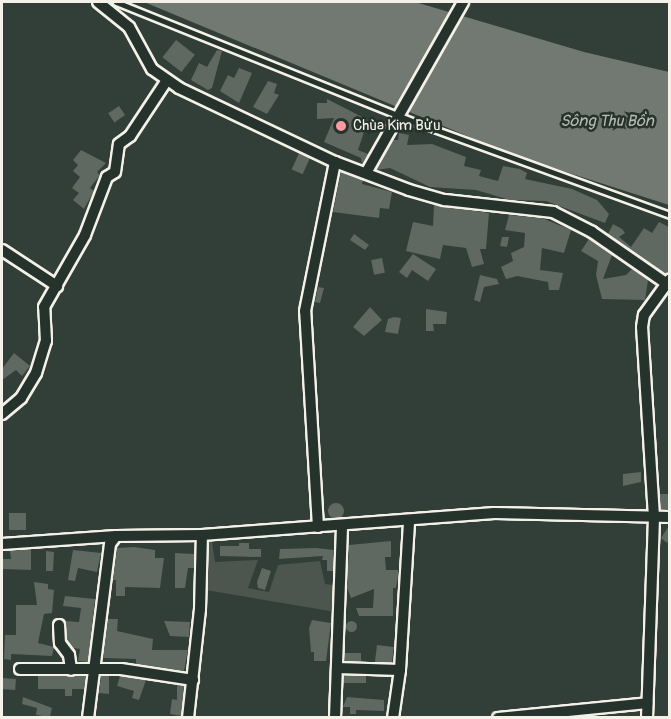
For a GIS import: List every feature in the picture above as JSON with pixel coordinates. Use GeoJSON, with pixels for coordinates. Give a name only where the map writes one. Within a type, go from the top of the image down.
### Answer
{"type":"FeatureCollection","features":[{"type":"Feature","properties":{"kind":"street"},"geometry":{"type":"LineString","coordinates":[[98,2],[129,27],[152,69],[167,80],[335,162],[366,173],[445,200],[553,212],[608,243],[668,283],[644,315],[642,327],[654,517],[647,717]]}},
{"type":"Feature","properties":{"kind":"street"},"geometry":{"type":"LineString","coordinates":[[366,173],[396,115],[463,2]]}},
{"type":"Feature","properties":{"kind":"street"},"geometry":{"type":"LineString","coordinates":[[2,414],[21,398],[36,373],[46,341],[43,311],[94,217],[107,177],[115,172],[120,144],[130,136],[167,80]]}},
{"type":"Feature","properties":{"kind":"street"},"geometry":{"type":"LineString","coordinates":[[318,527],[305,311],[335,162]]}},
{"type":"Feature","properties":{"kind":"street"},"geometry":{"type":"LineString","coordinates":[[2,250],[57,286]]}},
{"type":"Feature","properties":{"kind":"street"},"geometry":{"type":"LineString","coordinates":[[2,544],[116,536],[202,535],[410,522],[494,513],[669,518]]}},
{"type":"Feature","properties":{"kind":"street"},"geometry":{"type":"LineString","coordinates":[[393,717],[400,670],[410,522]]}},
{"type":"Feature","properties":{"kind":"street"},"geometry":{"type":"LineString","coordinates":[[335,717],[342,525]]}},
{"type":"Feature","properties":{"kind":"street"},"geometry":{"type":"LineString","coordinates":[[188,717],[193,680],[202,535]]}},
{"type":"Feature","properties":{"kind":"street"},"geometry":{"type":"LineString","coordinates":[[88,717],[110,544],[116,536]]}},
{"type":"Feature","properties":{"kind":"street"},"geometry":{"type":"LineString","coordinates":[[59,625],[60,643],[69,655],[71,670]]}},
{"type":"Feature","properties":{"kind":"street"},"geometry":{"type":"LineString","coordinates":[[337,668],[400,670]]}},
{"type":"Feature","properties":{"kind":"street"},"geometry":{"type":"LineString","coordinates":[[20,669],[95,669],[193,680]]}},
{"type":"Feature","properties":{"kind":"street"},"geometry":{"type":"LineString","coordinates":[[503,717],[562,716],[647,703]]}},
{"type":"Feature","properties":{"kind":"lane"},"geometry":{"type":"LineString","coordinates":[[116,2],[396,115],[669,214]]}},
{"type":"Feature","properties":{"kind":"shaded area"},"geometry":{"type":"Polygon","coordinates":[[[199,541],[212,542],[215,562],[258,560],[248,588],[269,592],[278,565],[320,561],[325,584],[340,586],[336,612],[194,588],[199,541]]]}},
{"type":"Feature","properties":{"kind":"water","name":"Sông Thu Bồn"},"geometry":{"type":"Polygon","coordinates":[[[144,2],[415,2],[584,52],[669,72],[669,205],[513,155],[144,2]]]}},
{"type":"Feature","properties":{"kind":"building"},"geometry":{"type":"Polygon","coordinates":[[[176,40],[195,55],[181,72],[162,57],[176,40]]]}},
{"type":"Feature","properties":{"kind":"building"},"geometry":{"type":"Polygon","coordinates":[[[217,50],[222,51],[212,88],[208,90],[191,80],[199,63],[207,67],[217,50]]]}},
{"type":"Feature","properties":{"kind":"building"},"geometry":{"type":"Polygon","coordinates":[[[239,68],[252,73],[239,103],[220,91],[228,75],[234,78],[239,68]]]}},
{"type":"Feature","properties":{"kind":"building"},"geometry":{"type":"Polygon","coordinates":[[[268,81],[277,84],[274,93],[279,95],[267,114],[253,107],[268,81]]]}},
{"type":"Feature","properties":{"kind":"building"},"geometry":{"type":"Polygon","coordinates":[[[327,99],[368,120],[358,150],[368,154],[362,164],[361,158],[324,142],[334,118],[317,119],[317,103],[327,103],[327,99]]]}},
{"type":"Feature","properties":{"kind":"building"},"geometry":{"type":"Polygon","coordinates":[[[119,106],[125,115],[114,122],[108,113],[119,106]]]}},
{"type":"Feature","properties":{"kind":"building"},"geometry":{"type":"Polygon","coordinates":[[[399,133],[409,135],[407,145],[432,144],[466,157],[464,166],[481,170],[479,176],[498,181],[503,166],[520,169],[527,173],[525,179],[572,189],[597,200],[609,214],[605,223],[546,201],[510,200],[476,190],[430,187],[390,168],[376,170],[393,140],[398,140],[399,133]]]}},
{"type":"Feature","properties":{"kind":"building"},"geometry":{"type":"Polygon","coordinates":[[[81,150],[106,163],[97,172],[100,175],[90,188],[94,191],[84,209],[73,200],[79,193],[72,188],[80,177],[73,171],[78,165],[73,160],[81,150]]]}},
{"type":"Feature","properties":{"kind":"building"},"geometry":{"type":"Polygon","coordinates":[[[299,153],[310,158],[303,174],[292,169],[299,153]]]}},
{"type":"Feature","properties":{"kind":"building"},"geometry":{"type":"Polygon","coordinates":[[[341,172],[363,180],[362,184],[392,192],[389,209],[380,208],[379,218],[333,212],[341,172]]]}},
{"type":"Feature","properties":{"kind":"building"},"geometry":{"type":"Polygon","coordinates":[[[434,205],[489,213],[486,249],[480,249],[484,264],[472,267],[466,248],[443,245],[440,259],[406,251],[413,222],[433,226],[434,205]]]}},
{"type":"Feature","properties":{"kind":"building"},"geometry":{"type":"Polygon","coordinates":[[[509,215],[542,218],[571,230],[564,253],[542,248],[540,270],[563,273],[559,290],[549,290],[548,282],[517,276],[506,279],[501,267],[513,261],[511,253],[524,247],[525,233],[505,230],[509,215]]]}},
{"type":"Feature","properties":{"kind":"building"},"geometry":{"type":"Polygon","coordinates":[[[659,222],[669,227],[669,271],[665,274],[608,234],[613,224],[622,229],[625,233],[619,237],[631,247],[644,228],[652,233],[659,222]]]}},
{"type":"Feature","properties":{"kind":"building"},"geometry":{"type":"Polygon","coordinates":[[[354,234],[369,245],[365,250],[350,240],[354,234]]]}},
{"type":"Feature","properties":{"kind":"building"},"geometry":{"type":"Polygon","coordinates":[[[502,237],[509,237],[507,247],[500,246],[502,237]]]}},
{"type":"Feature","properties":{"kind":"building"},"geometry":{"type":"Polygon","coordinates":[[[589,239],[612,255],[603,279],[626,275],[632,269],[648,280],[645,300],[602,299],[596,275],[598,261],[581,251],[589,239]]]}},
{"type":"Feature","properties":{"kind":"building"},"geometry":{"type":"Polygon","coordinates":[[[413,254],[436,269],[428,281],[412,270],[407,278],[399,272],[413,254]]]}},
{"type":"Feature","properties":{"kind":"building"},"geometry":{"type":"Polygon","coordinates":[[[382,258],[385,273],[374,275],[371,260],[382,258]]]}},
{"type":"Feature","properties":{"kind":"building"},"geometry":{"type":"Polygon","coordinates":[[[480,275],[497,279],[499,284],[484,287],[480,302],[474,300],[480,275]]]}},
{"type":"Feature","properties":{"kind":"building"},"geometry":{"type":"Polygon","coordinates":[[[318,287],[324,288],[320,303],[315,302],[318,287]]]}},
{"type":"Feature","properties":{"kind":"building"},"geometry":{"type":"Polygon","coordinates":[[[370,307],[382,320],[364,336],[353,327],[370,307]]]}},
{"type":"Feature","properties":{"kind":"building"},"geometry":{"type":"Polygon","coordinates":[[[426,309],[447,312],[446,324],[433,324],[434,331],[426,331],[426,309]]]}},
{"type":"Feature","properties":{"kind":"building"},"geometry":{"type":"Polygon","coordinates":[[[401,318],[398,334],[385,332],[388,319],[401,318]]]}},
{"type":"Feature","properties":{"kind":"building"},"geometry":{"type":"Polygon","coordinates":[[[14,353],[30,366],[22,376],[16,370],[2,380],[2,369],[14,353]]]}},
{"type":"Feature","properties":{"kind":"building"},"geometry":{"type":"Polygon","coordinates":[[[641,472],[641,482],[623,486],[623,474],[641,472]]]}},
{"type":"Feature","properties":{"kind":"building"},"geometry":{"type":"Polygon","coordinates":[[[660,494],[669,494],[669,509],[660,509],[660,494]]]}},
{"type":"Feature","properties":{"kind":"building"},"geometry":{"type":"Polygon","coordinates":[[[333,503],[339,503],[344,511],[342,517],[333,519],[328,514],[328,508],[333,503]]]}},
{"type":"Feature","properties":{"kind":"building"},"geometry":{"type":"Polygon","coordinates":[[[9,513],[26,513],[26,530],[9,530],[9,513]]]}},
{"type":"Feature","properties":{"kind":"building"},"geometry":{"type":"Polygon","coordinates":[[[669,526],[669,539],[667,543],[661,538],[669,526]]]}},
{"type":"Feature","properties":{"kind":"building"},"geometry":{"type":"Polygon","coordinates":[[[391,541],[391,557],[385,557],[386,570],[398,570],[396,588],[393,588],[393,616],[359,616],[356,608],[373,608],[374,589],[351,598],[347,588],[349,545],[391,541]]]}},
{"type":"Feature","properties":{"kind":"building"},"geometry":{"type":"Polygon","coordinates":[[[239,543],[249,543],[249,549],[261,549],[261,557],[220,556],[220,546],[239,546],[239,543]]]}},
{"type":"Feature","properties":{"kind":"building"},"geometry":{"type":"Polygon","coordinates":[[[134,547],[155,550],[155,558],[164,558],[160,588],[125,587],[125,596],[116,596],[116,580],[113,580],[117,548],[134,547]]]}},
{"type":"Feature","properties":{"kind":"building"},"geometry":{"type":"Polygon","coordinates":[[[31,549],[31,570],[2,569],[2,559],[11,559],[10,551],[31,549]]]}},
{"type":"Feature","properties":{"kind":"building"},"geometry":{"type":"Polygon","coordinates":[[[280,549],[334,550],[333,571],[327,571],[327,560],[322,560],[323,556],[279,559],[280,549]]]}},
{"type":"Feature","properties":{"kind":"building"},"geometry":{"type":"Polygon","coordinates":[[[73,550],[101,553],[97,572],[78,568],[75,581],[68,580],[73,550]]]}},
{"type":"Feature","properties":{"kind":"building"},"geometry":{"type":"Polygon","coordinates":[[[46,551],[54,552],[53,571],[46,571],[46,551]]]}},
{"type":"Feature","properties":{"kind":"building"},"geometry":{"type":"Polygon","coordinates":[[[175,553],[194,554],[194,568],[188,568],[185,588],[175,588],[175,553]]]}},
{"type":"Feature","properties":{"kind":"building"},"geometry":{"type":"Polygon","coordinates":[[[262,568],[271,571],[265,590],[258,588],[257,582],[262,568]]]}},
{"type":"Feature","properties":{"kind":"building"},"geometry":{"type":"Polygon","coordinates":[[[34,582],[48,584],[48,589],[54,590],[52,613],[44,614],[38,643],[54,647],[52,656],[11,654],[11,660],[4,659],[5,635],[16,635],[16,605],[37,605],[34,582]]]}},
{"type":"Feature","properties":{"kind":"building"},"geometry":{"type":"Polygon","coordinates":[[[65,596],[95,599],[88,662],[78,661],[80,649],[73,648],[67,640],[65,621],[79,622],[81,608],[63,606],[65,596]]]}},
{"type":"Feature","properties":{"kind":"building"},"geometry":{"type":"Polygon","coordinates":[[[108,619],[118,619],[117,631],[153,639],[152,650],[188,650],[184,671],[136,664],[136,659],[103,658],[108,619]]]}},
{"type":"Feature","properties":{"kind":"building"},"geometry":{"type":"Polygon","coordinates":[[[312,620],[331,623],[326,661],[314,661],[309,628],[312,620]]]}},
{"type":"Feature","properties":{"kind":"building"},"geometry":{"type":"Polygon","coordinates":[[[351,620],[357,626],[351,632],[345,626],[351,620]]]}},
{"type":"Feature","properties":{"kind":"building"},"geometry":{"type":"Polygon","coordinates":[[[164,621],[190,622],[189,637],[170,636],[164,621]]]}},
{"type":"Feature","properties":{"kind":"building"},"geometry":{"type":"Polygon","coordinates":[[[377,645],[394,647],[392,664],[375,662],[377,645]]]}},
{"type":"Feature","properties":{"kind":"building"},"geometry":{"type":"Polygon","coordinates":[[[345,653],[361,653],[361,661],[345,661],[345,653]]]}},
{"type":"Feature","properties":{"kind":"building"},"geometry":{"type":"Polygon","coordinates":[[[38,676],[86,676],[84,689],[72,689],[72,696],[65,696],[65,689],[38,689],[38,676]]]}},
{"type":"Feature","properties":{"kind":"building"},"geometry":{"type":"Polygon","coordinates":[[[101,676],[109,676],[109,694],[99,693],[101,676]]]}},
{"type":"Feature","properties":{"kind":"building"},"geometry":{"type":"Polygon","coordinates":[[[120,676],[146,680],[139,700],[132,698],[134,691],[117,686],[120,676]]]}},
{"type":"Feature","properties":{"kind":"building"},"geometry":{"type":"Polygon","coordinates":[[[344,676],[366,676],[366,683],[344,683],[344,676]]]}},
{"type":"Feature","properties":{"kind":"building"},"geometry":{"type":"Polygon","coordinates":[[[2,678],[16,679],[15,690],[2,689],[2,678]]]}},
{"type":"Feature","properties":{"kind":"building"},"geometry":{"type":"Polygon","coordinates":[[[177,685],[184,686],[181,716],[170,714],[172,699],[177,700],[177,685]]]}},
{"type":"Feature","properties":{"kind":"building"},"geometry":{"type":"Polygon","coordinates":[[[23,697],[52,708],[50,717],[36,715],[37,708],[22,704],[23,697]]]}},
{"type":"Feature","properties":{"kind":"building"},"geometry":{"type":"Polygon","coordinates":[[[347,697],[384,700],[384,711],[356,710],[356,714],[350,714],[350,707],[343,707],[347,697]]]}},
{"type":"Feature","properties":{"kind":"place","name":"Chùa Kim Bửu"},"geometry":{"type":"Point","coordinates":[341,126]}}]}
